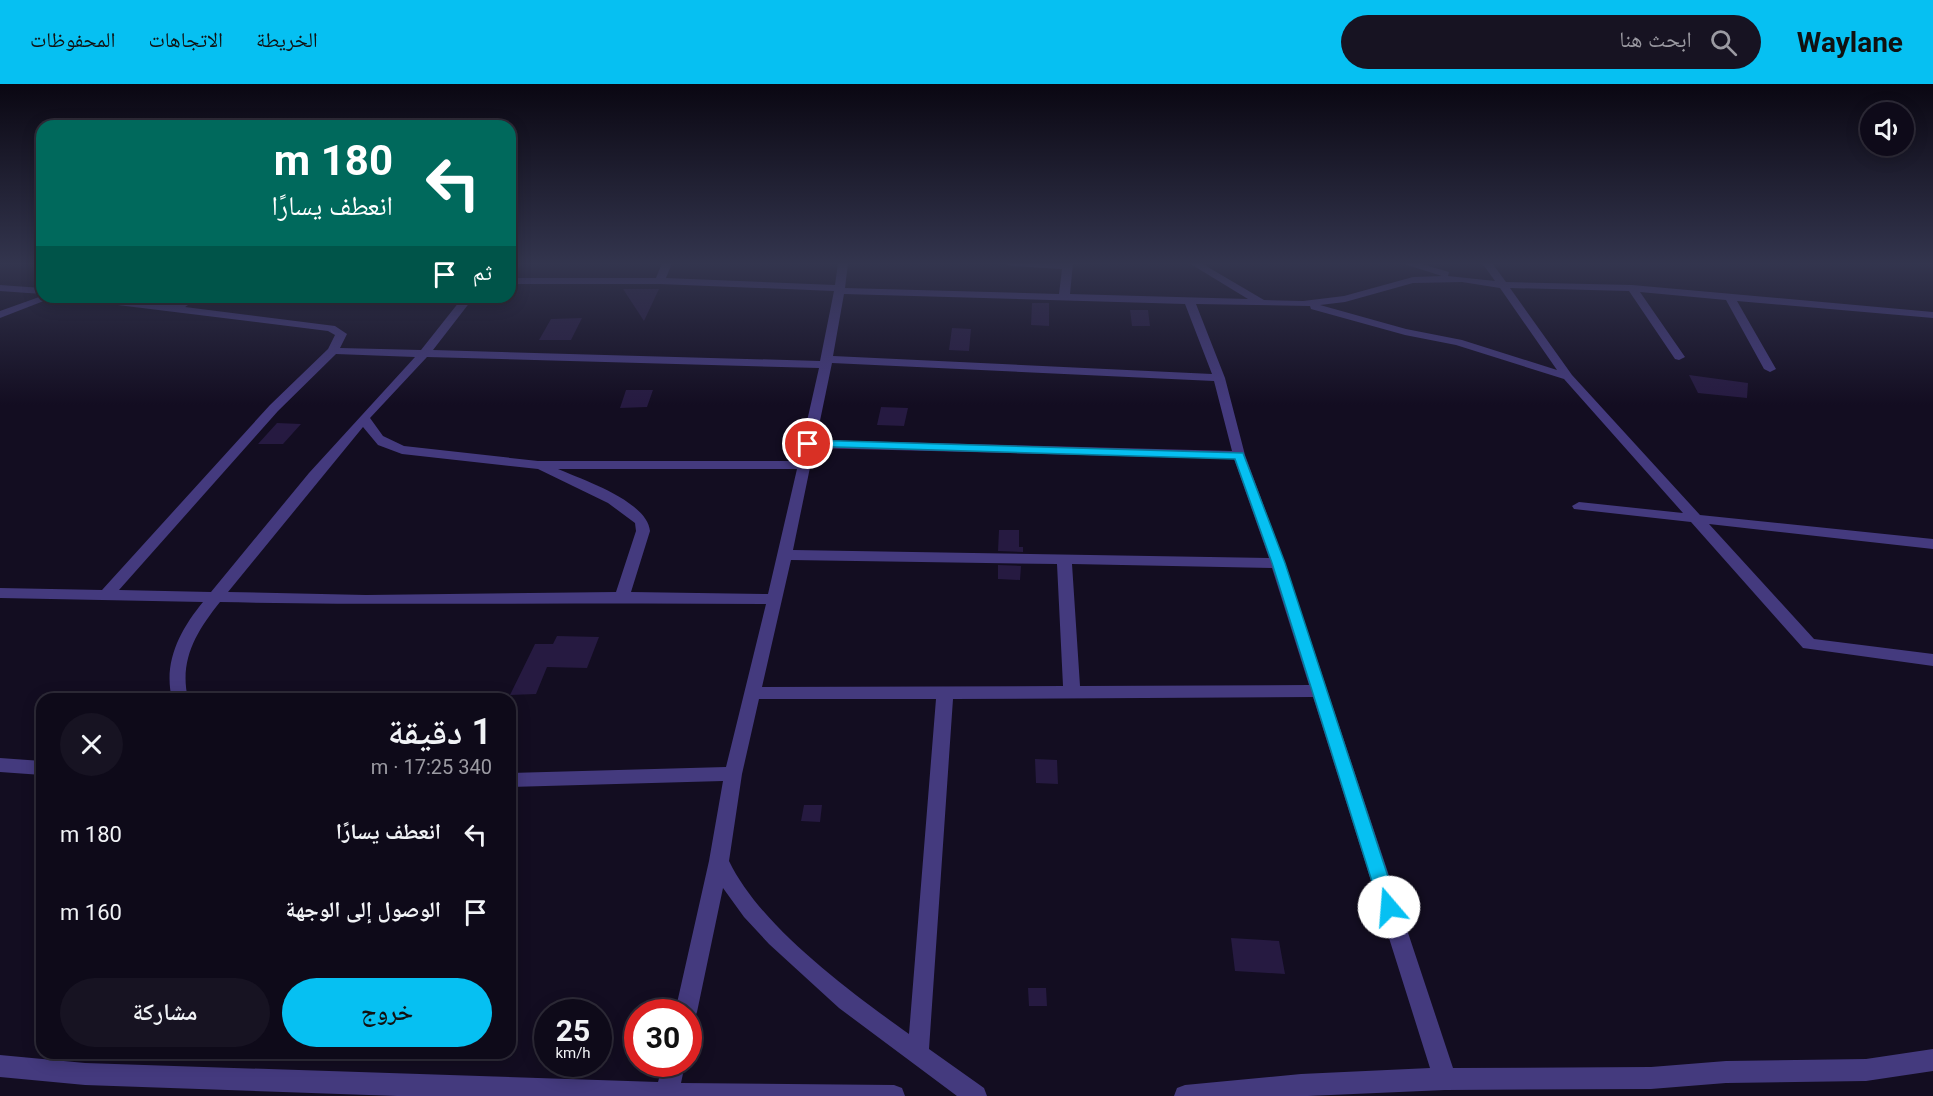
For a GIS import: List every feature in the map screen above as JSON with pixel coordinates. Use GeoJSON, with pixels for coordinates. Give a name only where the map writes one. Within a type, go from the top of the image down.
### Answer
{"type":"FeatureCollection","features":[{"type":"Feature","properties":{"kind":"street"},"geometry":{"type":"LineString","coordinates":[[105,596],[266,416],[333,351],[341,334],[330,328],[184,310]]}},
{"type":"Feature","properties":{"kind":"street"},"geometry":{"type":"LineString","coordinates":[[179,693],[176,668],[182,644],[214,598],[363,418],[423,355],[459,310]]}},
{"type":"Feature","properties":{"kind":"street"},"geometry":{"type":"LineString","coordinates":[[689,999],[719,861],[733,774],[785,555],[836,310]]}},
{"type":"Feature","properties":{"kind":"street"},"geometry":{"type":"LineString","coordinates":[[1193,310],[1219,378],[1239,455],[1278,563],[1445,1079]]}},
{"type":"Feature","properties":{"kind":"street"},"geometry":{"type":"LineString","coordinates":[[1326,310],[1405,332],[1458,342],[1568,377]]}},
{"type":"Feature","properties":{"kind":"street"},"geometry":{"type":"LineString","coordinates":[[1519,310],[1568,377],[1809,644],[1933,660]]}},
{"type":"Feature","properties":{"kind":"street"},"geometry":{"type":"LineString","coordinates":[[1647,310],[1678,357]]}},
{"type":"Feature","properties":{"kind":"street"},"geometry":{"type":"LineString","coordinates":[[1737,310],[1770,369]]}},
{"type":"Feature","properties":{"kind":"street"},"geometry":{"type":"LineString","coordinates":[[1879,310],[1933,315]]}},
{"type":"Feature","properties":{"kind":"street"},"geometry":{"type":"LineString","coordinates":[[333,351],[423,355],[825,362],[1219,378]]}},
{"type":"Feature","properties":{"kind":"street"},"geometry":{"type":"LineString","coordinates":[[363,418],[374,436],[383,444],[402,450],[538,465],[804,465]]}},
{"type":"Feature","properties":{"kind":"street"},"geometry":{"type":"LineString","coordinates":[[808,444],[1239,455]]}},
{"type":"Feature","properties":{"kind":"street"},"geometry":{"type":"LineString","coordinates":[[538,465],[599,493],[636,514],[642,521],[643,531],[622,597]]}},
{"type":"Feature","properties":{"kind":"street"},"geometry":{"type":"LineString","coordinates":[[1579,506],[1933,544]]}},
{"type":"Feature","properties":{"kind":"street"},"geometry":{"type":"LineString","coordinates":[[785,555],[1278,563]]}},
{"type":"Feature","properties":{"kind":"street"},"geometry":{"type":"LineString","coordinates":[[1064,560],[1072,692]]}},
{"type":"Feature","properties":{"kind":"street"},"geometry":{"type":"LineString","coordinates":[[0,593],[366,600],[622,597],[775,599]]}},
{"type":"Feature","properties":{"kind":"street"},"geometry":{"type":"LineString","coordinates":[[752,693],[1319,691]]}},
{"type":"Feature","properties":{"kind":"street"},"geometry":{"type":"LineString","coordinates":[[918,1053],[945,694]]}},
{"type":"Feature","properties":{"kind":"street"},"geometry":{"type":"LineString","coordinates":[[0,765],[36,768]]}},
{"type":"Feature","properties":{"kind":"street"},"geometry":{"type":"LineString","coordinates":[[516,780],[733,774]]}},
{"type":"Feature","properties":{"kind":"street"},"geometry":{"type":"LineString","coordinates":[[719,861],[729,884],[749,909],[819,980],[976,1096]]}},
{"type":"Feature","properties":{"kind":"street"},"geometry":{"type":"LineString","coordinates":[[1185,1096],[1445,1079],[1652,1077],[1726,1072],[1866,1070],[1933,1060]]}},
{"type":"Feature","properties":{"kind":"street"},"geometry":{"type":"LineString","coordinates":[[0,1066],[85,1074],[668,1094],[894,1096]]}},
{"type":"Feature","properties":{"kind":"street"},"geometry":{"type":"LineString","coordinates":[[668,1094],[671,1077]]}},
{"type":"Feature","properties":{"kind":"building"},"geometry":{"type":"Polygon","coordinates":[[[637,310],[649,310],[644,321],[637,310]]]}},
{"type":"Feature","properties":{"kind":"building"},"geometry":{"type":"Polygon","coordinates":[[[1032,310],[1049,310],[1049,326],[1031,325],[1032,310]]]}},
{"type":"Feature","properties":{"kind":"building"},"geometry":{"type":"Polygon","coordinates":[[[1130,310],[1148,310],[1150,326],[1132,326],[1130,310]]]}},
{"type":"Feature","properties":{"kind":"building"},"geometry":{"type":"Polygon","coordinates":[[[582,318],[571,340],[539,340],[551,319],[582,318]]]}},
{"type":"Feature","properties":{"kind":"building"},"geometry":{"type":"Polygon","coordinates":[[[952,328],[971,329],[969,351],[949,350],[952,328]]]}},
{"type":"Feature","properties":{"kind":"building"},"geometry":{"type":"Polygon","coordinates":[[[1689,375],[1748,383],[1747,398],[1698,393],[1689,375]]]}},
{"type":"Feature","properties":{"kind":"building"},"geometry":{"type":"Polygon","coordinates":[[[626,390],[653,390],[647,407],[620,408],[626,390]]]}},
{"type":"Feature","properties":{"kind":"building"},"geometry":{"type":"Polygon","coordinates":[[[881,407],[908,408],[904,426],[877,425],[881,407]]]}},
{"type":"Feature","properties":{"kind":"building"},"geometry":{"type":"Polygon","coordinates":[[[277,423],[301,424],[283,444],[258,444],[277,423]]]}},
{"type":"Feature","properties":{"kind":"building"},"geometry":{"type":"Polygon","coordinates":[[[999,530],[1019,530],[1019,547],[1023,547],[1023,552],[998,551],[999,530]]]}},
{"type":"Feature","properties":{"kind":"building"},"geometry":{"type":"Polygon","coordinates":[[[998,565],[1021,566],[1020,580],[998,579],[998,565]]]}},
{"type":"Feature","properties":{"kind":"building"},"geometry":{"type":"Polygon","coordinates":[[[557,636],[599,637],[587,668],[547,667],[536,694],[511,693],[535,644],[553,644],[557,636]]]}},
{"type":"Feature","properties":{"kind":"building"},"geometry":{"type":"Polygon","coordinates":[[[1035,759],[1057,760],[1058,784],[1036,783],[1035,759]]]}},
{"type":"Feature","properties":{"kind":"building"},"geometry":{"type":"Polygon","coordinates":[[[804,805],[822,805],[820,822],[801,821],[804,805]]]}},
{"type":"Feature","properties":{"kind":"building"},"geometry":{"type":"Polygon","coordinates":[[[1231,938],[1279,941],[1285,974],[1235,971],[1231,938]]]}},
{"type":"Feature","properties":{"kind":"building"},"geometry":{"type":"Polygon","coordinates":[[[1028,988],[1046,988],[1047,1006],[1029,1006],[1028,988]]]}},
{"type":"Feature","properties":{"kind":"route"},"geometry":{"type":"LineString","coordinates":[[808,444],[1239,455],[1278,563],[1389,907]]}}]}
